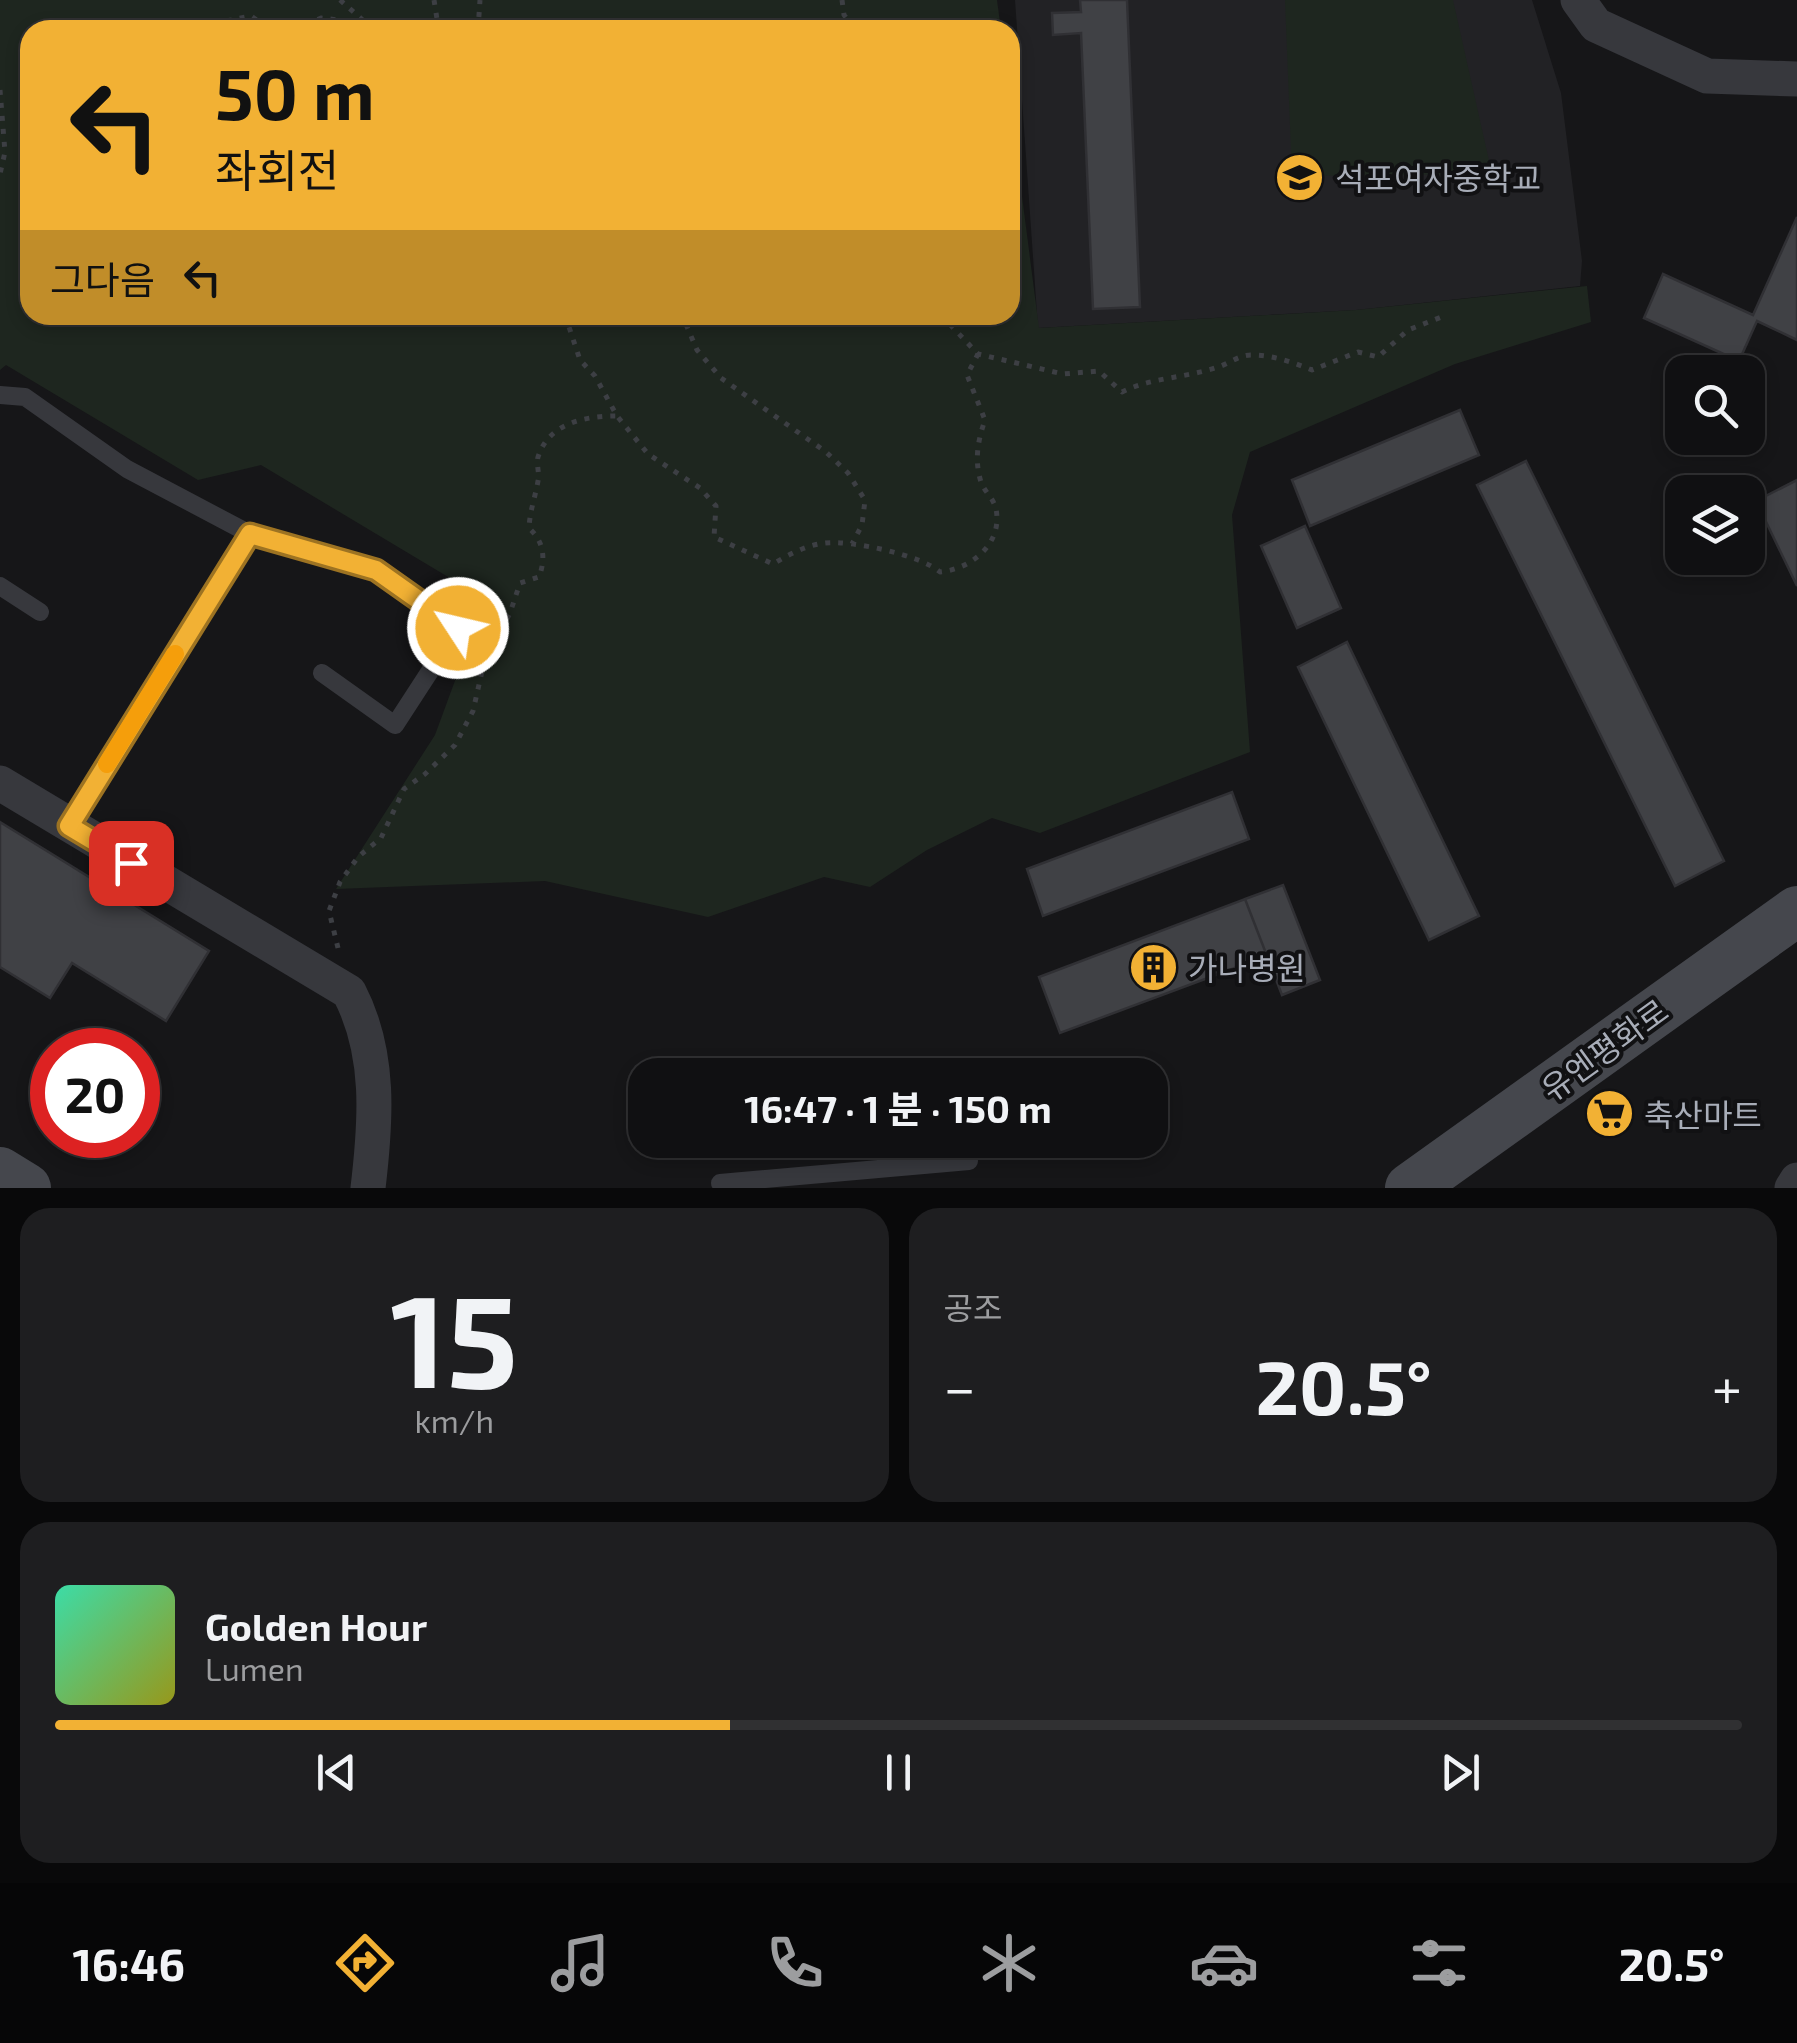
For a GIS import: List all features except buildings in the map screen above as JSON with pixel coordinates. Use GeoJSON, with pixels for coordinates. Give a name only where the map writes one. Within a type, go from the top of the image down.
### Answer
{"type":"FeatureCollection","features":[{"type":"Feature","properties":{"kind":"main road","name":"유엔평화로"},"geometry":{"type":"LineString","coordinates":[[1433,1182],[1797,911]]}},
{"type":"Feature","properties":{"kind":"main road"},"geometry":{"type":"LineString","coordinates":[[0,1172],[26,1188]]}},
{"type":"Feature","properties":{"kind":"street"},"geometry":{"type":"LineString","coordinates":[[1578,0],[1596,24],[1706,76],[1797,79]]}},
{"type":"Feature","properties":{"kind":"street"},"geometry":{"type":"LineString","coordinates":[[0,783],[348,992],[362,1016],[371,1049],[374,1091],[368,1188]]}},
{"type":"Feature","properties":{"kind":"street"},"geometry":{"type":"LineString","coordinates":[[1792,1188],[1797,1180]]}},
{"type":"Feature","properties":{"kind":"lane"},"geometry":{"type":"LineString","coordinates":[[0,395],[25,396],[127,469],[250,534],[376,570],[458,628],[396,724],[322,673]]}},
{"type":"Feature","properties":{"kind":"lane"},"geometry":{"type":"LineString","coordinates":[[69,826],[250,534]]}},
{"type":"Feature","properties":{"kind":"lane"},"geometry":{"type":"LineString","coordinates":[[0,586],[40,612]]}},
{"type":"Feature","properties":{"kind":"lane"},"geometry":{"type":"LineString","coordinates":[[718,1186],[970,1161]]}},
{"type":"Feature","properties":{"kind":"path"},"geometry":{"type":"LineString","coordinates":[[340,0],[361,20]]}},
{"type":"Feature","properties":{"kind":"path"},"geometry":{"type":"LineString","coordinates":[[0,90],[4,121],[0,174]]}},
{"type":"Feature","properties":{"kind":"path"},"geometry":{"type":"LineString","coordinates":[[950,325],[978,354],[1064,374],[1099,371],[1122,392],[1142,382],[1172,380],[1246,355],[1279,358],[1312,370],[1358,352],[1378,356],[1408,330],[1444,316]]}},
{"type":"Feature","properties":{"kind":"path"},"geometry":{"type":"LineString","coordinates":[[568,325],[580,360],[648,454],[700,488],[716,506],[714,537],[773,564],[824,543],[852,544],[898,552],[929,562],[940,572],[954,570],[987,550],[996,533],[996,507],[981,483],[976,446],[985,420],[968,375],[978,354]]}},
{"type":"Feature","properties":{"kind":"path"},"geometry":{"type":"LineString","coordinates":[[686,325],[697,350],[720,378],[826,452],[848,472],[865,500],[862,525],[852,544]]}},
{"type":"Feature","properties":{"kind":"path"},"geometry":{"type":"LineString","coordinates":[[348,992],[329,911],[340,882],[358,856],[381,838],[404,789],[426,774],[455,745],[473,711],[488,646],[510,614],[520,583],[539,577],[545,561],[539,537],[529,528],[531,502],[539,479],[538,458],[554,434],[571,422],[592,416],[617,416]]}},
{"type":"Feature","properties":{"kind":"shaded area"},"geometry":{"type":"Polygon","coordinates":[[[0,0],[997,0],[1000,20],[20,20],[20,325],[1020,325],[1020,181],[1039,328],[1356,310],[1587,286],[1591,322],[1455,364],[1250,452],[1232,515],[1250,752],[1040,833],[992,818],[927,850],[870,887],[824,877],[708,917],[545,881],[336,889],[435,735],[485,599],[261,465],[198,480],[6,365],[0,370],[0,0]]]}},
{"type":"Feature","properties":{"kind":"shaded area","name":"석포여자중학교"},"geometry":{"type":"Polygon","coordinates":[[[1015,0],[1532,0],[1561,93],[1582,261],[1580,286],[1356,310],[1038,328],[1020,20],[1016,20],[1015,0]]]}},
{"type":"Feature","properties":{"kind":"shaded area"},"geometry":{"type":"Polygon","coordinates":[[[1285,0],[1453,0],[1492,174],[1292,176],[1285,0]]]}},
{"type":"Feature","properties":{"kind":"slow traffic"},"geometry":{"type":"LineString","coordinates":[[107,764],[175,654]]}},
{"type":"Feature","properties":{"kind":"place","name":"석포여자중학교"},"geometry":{"type":"Point","coordinates":[1300,177]}},
{"type":"Feature","properties":{"kind":"place","name":"가나병원"},"geometry":{"type":"Point","coordinates":[1153,967]}},
{"type":"Feature","properties":{"kind":"place","name":"축산마트"},"geometry":{"type":"Point","coordinates":[1609,1114]}},
{"type":"Feature","properties":{"kind":"route"},"geometry":{"type":"LineString","coordinates":[[131,863],[69,826],[250,534],[376,570],[458,628]]}}]}
